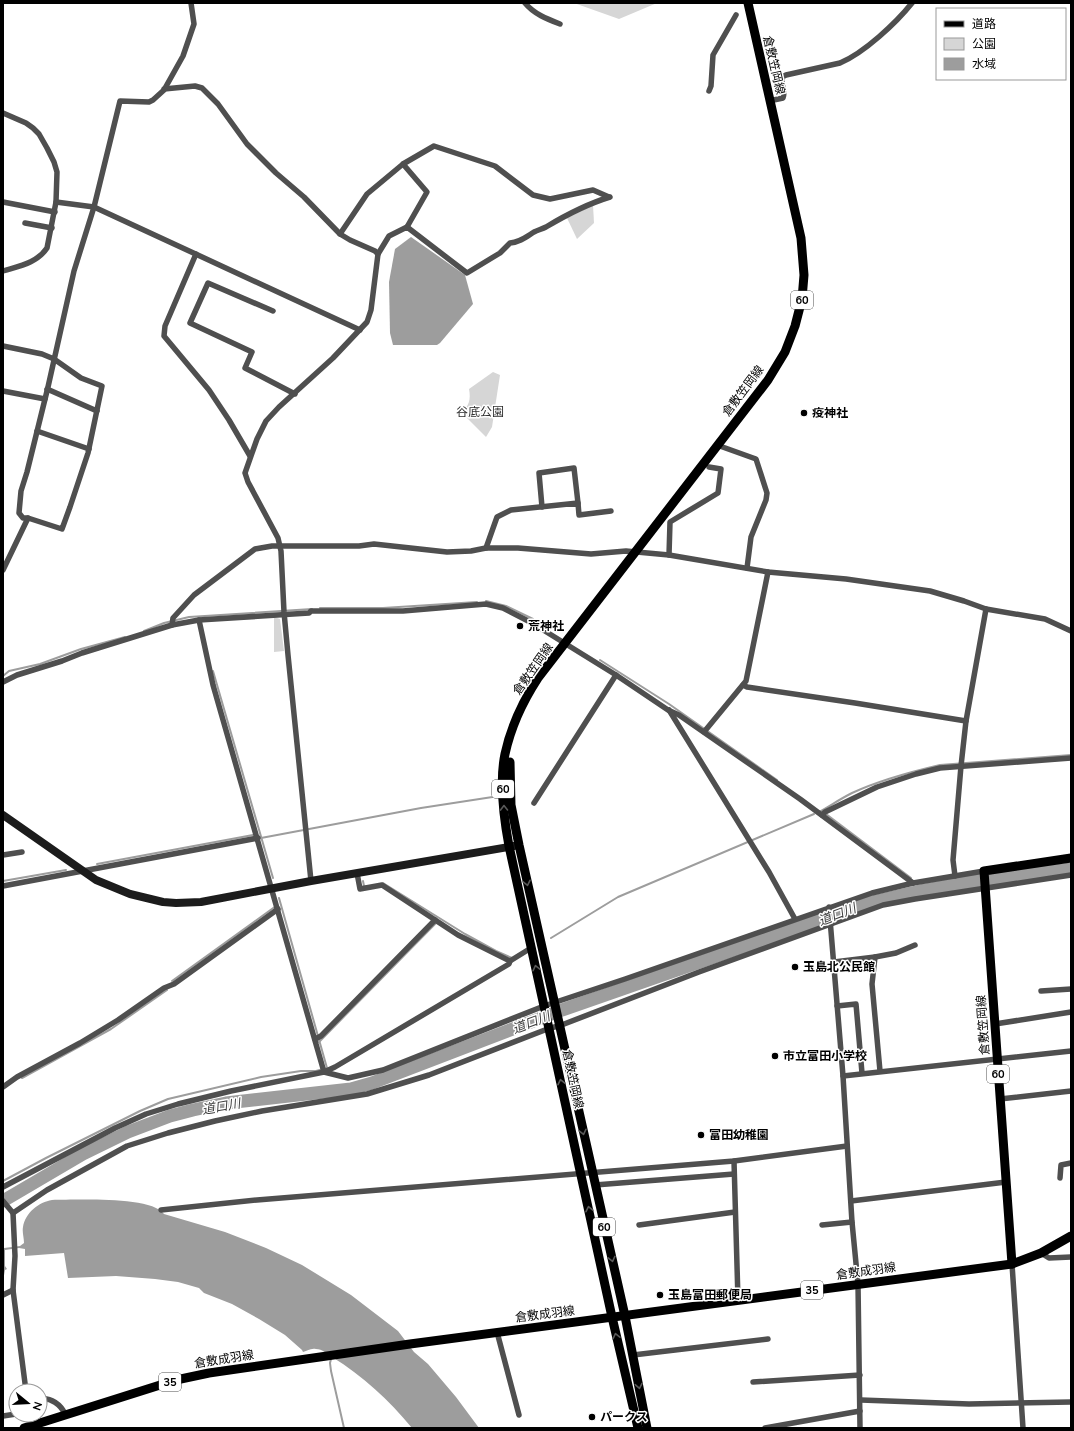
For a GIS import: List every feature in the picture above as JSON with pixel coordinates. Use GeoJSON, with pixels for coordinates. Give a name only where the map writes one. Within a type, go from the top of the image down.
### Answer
{"type":"FeatureCollection","features":[{"type":"Feature","properties":{"kind":"main road","name":"倉敷笠岡線"},"geometry":{"type":"LineString","coordinates":[[638,1428],[612,1317],[509,846],[504,815],[503,781],[505,755],[518,714],[526,697],[538,678],[768,380],[785,352],[795,326],[802,299],[804,276],[801,238],[748,3]]}},
{"type":"Feature","properties":{"kind":"main road","name":"倉敷笠岡線"},"geometry":{"type":"LineString","coordinates":[[512,733],[510,774],[511,805],[559,1026],[625,1316],[647,1428]]}},
{"type":"Feature","properties":{"kind":"main road"},"geometry":{"type":"LineString","coordinates":[[984,873],[1071,858]]}},
{"type":"Feature","properties":{"kind":"main road","name":"倉敷笠岡線"},"geometry":{"type":"LineString","coordinates":[[984,873],[1012,1264]]}},
{"type":"Feature","properties":{"kind":"main road","name":"倉敷成羽線"},"geometry":{"type":"LineString","coordinates":[[29,1427],[65,1414],[176,1380],[209,1373],[497,1332],[1012,1264],[1041,1253],[1071,1236]]}},
{"type":"Feature","properties":{"kind":"street"},"geometry":{"type":"LineString","coordinates":[[3,346],[42,354],[54,359],[81,378],[102,386],[89,449],[62,529],[28,518],[23,518],[19,513],[21,491],[45,399],[47,389],[54,359],[74,271],[94,207],[120,101],[151,101],[164,89],[183,56],[193,28],[194,19],[191,3]]}},
{"type":"Feature","properties":{"kind":"street"},"geometry":{"type":"LineString","coordinates":[[525,3],[546,19],[560,24]]}},
{"type":"Feature","properties":{"kind":"street"},"geometry":{"type":"LineString","coordinates":[[769,101],[783,98],[782,77],[847,60],[883,32],[912,3]]}},
{"type":"Feature","properties":{"kind":"street"},"geometry":{"type":"LineString","coordinates":[[709,91],[711,86],[713,55],[736,15]]}},
{"type":"Feature","properties":{"kind":"street"},"geometry":{"type":"LineString","coordinates":[[164,89],[195,86],[202,88],[218,104],[247,144],[276,173],[304,197],[340,234],[375,251],[378,254]]}},
{"type":"Feature","properties":{"kind":"street"},"geometry":{"type":"LineString","coordinates":[[3,113],[26,123],[39,134],[47,148],[57,172],[56,202],[47,248],[40,256],[26,264],[3,271]]}},
{"type":"Feature","properties":{"kind":"street"},"geometry":{"type":"LineString","coordinates":[[340,234],[367,194],[403,164],[434,146],[495,166],[533,195],[550,199],[592,190],[610,197],[590,204],[545,228],[535,231],[516,243],[510,243],[500,253],[467,273],[407,227]]}},
{"type":"Feature","properties":{"kind":"street"},"geometry":{"type":"LineString","coordinates":[[311,881],[284,612],[280,546],[278,538],[246,478],[245,473],[250,456],[262,427],[279,408],[327,364],[367,322],[371,310],[378,254],[388,236],[407,227],[427,192],[403,164]]}},
{"type":"Feature","properties":{"kind":"street"},"geometry":{"type":"LineString","coordinates":[[3,202],[54,212]]}},
{"type":"Feature","properties":{"kind":"street"},"geometry":{"type":"LineString","coordinates":[[56,202],[94,207],[360,330]]}},
{"type":"Feature","properties":{"kind":"street"},"geometry":{"type":"LineString","coordinates":[[25,223],[52,228]]}},
{"type":"Feature","properties":{"kind":"street"},"geometry":{"type":"LineString","coordinates":[[196,254],[164,326],[164,336],[209,390],[250,456]]}},
{"type":"Feature","properties":{"kind":"street"},"geometry":{"type":"LineString","coordinates":[[273,311],[208,283],[190,323],[252,352],[245,368],[295,394]]}},
{"type":"Feature","properties":{"kind":"street"},"geometry":{"type":"LineString","coordinates":[[47,389],[97,411]]}},
{"type":"Feature","properties":{"kind":"street"},"geometry":{"type":"LineString","coordinates":[[3,392],[45,399]]}},
{"type":"Feature","properties":{"kind":"street"},"geometry":{"type":"LineString","coordinates":[[37,431],[89,449]]}},
{"type":"Feature","properties":{"kind":"street"},"geometry":{"type":"LineString","coordinates":[[717,445],[756,459],[767,493],[766,500],[751,537],[747,568]]}},
{"type":"Feature","properties":{"kind":"street"},"geometry":{"type":"LineString","coordinates":[[669,555],[670,522],[718,493],[721,469],[709,467]]}},
{"type":"Feature","properties":{"kind":"street"},"geometry":{"type":"LineString","coordinates":[[542,507],[539,473],[574,468],[579,515],[611,511]]}},
{"type":"Feature","properties":{"kind":"street"},"geometry":{"type":"LineString","coordinates":[[486,548],[497,517],[511,510],[578,503]]}},
{"type":"Feature","properties":{"kind":"street"},"geometry":{"type":"LineString","coordinates":[[3,570],[28,518]]}},
{"type":"Feature","properties":{"kind":"street"},"geometry":{"type":"LineString","coordinates":[[172,622],[194,595],[255,549],[280,546],[359,546],[374,544],[447,552],[471,551],[486,548],[518,548],[591,554],[626,551],[669,555],[768,572],[846,579],[930,591],[986,608],[1045,619],[1071,631]]}},
{"type":"Feature","properties":{"kind":"street"},"geometry":{"type":"LineString","coordinates":[[705,730],[746,681],[768,572]]}},
{"type":"Feature","properties":{"kind":"street"},"geometry":{"type":"LineString","coordinates":[[3,682],[17,675],[56,663],[172,622],[284,612],[403,611],[486,604],[514,612],[566,643],[668,710],[705,730],[913,884]]}},
{"type":"Feature","properties":{"kind":"street"},"geometry":{"type":"LineString","coordinates":[[955,876],[952,860],[961,764],[966,721],[986,608]]}},
{"type":"Feature","properties":{"kind":"street"},"geometry":{"type":"LineString","coordinates":[[199,620],[213,685],[317,1038],[324,1070]]}},
{"type":"Feature","properties":{"kind":"street"},"geometry":{"type":"LineString","coordinates":[[534,803],[616,675]]}},
{"type":"Feature","properties":{"kind":"street"},"geometry":{"type":"LineString","coordinates":[[744,685],[746,687],[966,721]]}},
{"type":"Feature","properties":{"kind":"street"},"geometry":{"type":"LineString","coordinates":[[668,710],[751,841],[795,919]]}},
{"type":"Feature","properties":{"kind":"street"},"geometry":{"type":"LineString","coordinates":[[822,816],[825,812],[877,787],[940,768],[961,764],[1071,758]]}},
{"type":"Feature","properties":{"kind":"street"},"geometry":{"type":"LineString","coordinates":[[4,818],[96,880],[130,894],[163,902],[201,902],[311,881],[519,845]]}},
{"type":"Feature","properties":{"kind":"street"},"geometry":{"type":"LineString","coordinates":[[3,886],[258,838]]}},
{"type":"Feature","properties":{"kind":"street"},"geometry":{"type":"LineString","coordinates":[[3,855],[22,852]]}},
{"type":"Feature","properties":{"kind":"street"},"geometry":{"type":"LineString","coordinates":[[357,873],[360,889],[382,886],[458,935],[513,959]]}},
{"type":"Feature","properties":{"kind":"street"},"geometry":{"type":"LineString","coordinates":[[324,1070],[348,1078],[383,1070],[544,1006],[872,893],[955,876],[984,873]]}},
{"type":"Feature","properties":{"kind":"street"},"geometry":{"type":"LineString","coordinates":[[10,1211],[127,1146],[168,1133],[215,1121],[262,1111],[367,1094],[429,1075],[550,1028],[559,1026],[831,923],[883,905],[986,886],[1071,875]]}},
{"type":"Feature","properties":{"kind":"street"},"geometry":{"type":"LineString","coordinates":[[3,1087],[18,1077],[80,1043],[118,1020],[164,988],[174,984],[277,906]]}},
{"type":"Feature","properties":{"kind":"street"},"geometry":{"type":"LineString","coordinates":[[829,908],[843,1076],[852,1222],[858,1284],[860,1428]]}},
{"type":"Feature","properties":{"kind":"street"},"geometry":{"type":"LineString","coordinates":[[317,1038],[437,921]]}},
{"type":"Feature","properties":{"kind":"street"},"geometry":{"type":"LineString","coordinates":[[834,962],[896,953],[915,945]]}},
{"type":"Feature","properties":{"kind":"street"},"geometry":{"type":"LineString","coordinates":[[3,1187],[115,1128],[146,1114],[178,1104],[324,1070],[348,1059],[509,964],[513,959],[531,948]]}},
{"type":"Feature","properties":{"kind":"street"},"geometry":{"type":"LineString","coordinates":[[875,957],[872,984],[880,1072]]}},
{"type":"Feature","properties":{"kind":"street"},"geometry":{"type":"LineString","coordinates":[[1041,991],[1071,989]]}},
{"type":"Feature","properties":{"kind":"street"},"geometry":{"type":"LineString","coordinates":[[837,1006],[856,1004],[862,1073]]}},
{"type":"Feature","properties":{"kind":"street"},"geometry":{"type":"LineString","coordinates":[[995,1024],[1071,1012]]}},
{"type":"Feature","properties":{"kind":"street"},"geometry":{"type":"LineString","coordinates":[[843,1076],[1071,1051]]}},
{"type":"Feature","properties":{"kind":"street"},"geometry":{"type":"LineString","coordinates":[[1000,1099],[1071,1090]]}},
{"type":"Feature","properties":{"kind":"street"},"geometry":{"type":"LineString","coordinates":[[161,1210],[257,1200],[734,1161],[847,1146]]}},
{"type":"Feature","properties":{"kind":"street"},"geometry":{"type":"LineString","coordinates":[[734,1161],[738,1300]]}},
{"type":"Feature","properties":{"kind":"street"},"geometry":{"type":"LineString","coordinates":[[1060,1178],[1061,1165],[1071,1163]]}},
{"type":"Feature","properties":{"kind":"street"},"geometry":{"type":"LineString","coordinates":[[595,1185],[734,1174]]}},
{"type":"Feature","properties":{"kind":"street"},"geometry":{"type":"LineString","coordinates":[[851,1201],[1006,1182]]}},
{"type":"Feature","properties":{"kind":"street"},"geometry":{"type":"LineString","coordinates":[[3,1201],[10,1211],[14,1236],[15,1256],[13,1290],[25,1383]]}},
{"type":"Feature","properties":{"kind":"street"},"geometry":{"type":"LineString","coordinates":[[640,1225],[735,1212]]}},
{"type":"Feature","properties":{"kind":"street"},"geometry":{"type":"LineString","coordinates":[[822,1225],[852,1222]]}},
{"type":"Feature","properties":{"kind":"street"},"geometry":{"type":"LineString","coordinates":[[1041,1253],[1050,1258],[1071,1257]]}},
{"type":"Feature","properties":{"kind":"street"},"geometry":{"type":"LineString","coordinates":[[1012,1264],[1023,1428]]}},
{"type":"Feature","properties":{"kind":"street"},"geometry":{"type":"LineString","coordinates":[[3,1295],[13,1290]]}},
{"type":"Feature","properties":{"kind":"street"},"geometry":{"type":"LineString","coordinates":[[497,1332],[520,1415]]}},
{"type":"Feature","properties":{"kind":"street"},"geometry":{"type":"LineString","coordinates":[[633,1355],[768,1339]]}},
{"type":"Feature","properties":{"kind":"street"},"geometry":{"type":"LineString","coordinates":[[753,1382],[860,1375]]}},
{"type":"Feature","properties":{"kind":"street"},"geometry":{"type":"LineString","coordinates":[[48,1400],[62,1407],[65,1414]]}},
{"type":"Feature","properties":{"kind":"street"},"geometry":{"type":"LineString","coordinates":[[860,1400],[969,1404],[1071,1402]]}},
{"type":"Feature","properties":{"kind":"street"},"geometry":{"type":"LineString","coordinates":[[765,1428],[860,1411]]}},
{"type":"Feature","properties":{"kind":"green space"},"geometry":{"type":"Polygon","coordinates":[[[574,3],[657,3],[619,19],[574,3]]]}},
{"type":"Feature","properties":{"kind":"green space"},"geometry":{"type":"Polygon","coordinates":[[[593,205],[594,223],[577,239],[567,218],[593,205]]]}},
{"type":"Feature","properties":{"kind":"green space","name":"谷底公園"},"geometry":{"type":"Polygon","coordinates":[[[493,372],[500,375],[492,427],[486,437],[462,413],[469,402],[469,389],[493,372]]]}},
{"type":"Feature","properties":{"kind":"green space"},"geometry":{"type":"Polygon","coordinates":[[[274,617],[280,619],[284,651],[274,652],[274,617]]]}},
{"type":"Feature","properties":{"kind":"water"},"geometry":{"type":"Polygon","coordinates":[[[411,237],[465,275],[473,304],[437,345],[393,345],[390,333],[389,282],[395,249],[411,237]]]}},
{"type":"Feature","properties":{"kind":"water"},"geometry":{"type":"Polygon","coordinates":[[[52,1200],[112,1200],[144,1204],[156,1208],[164,1214],[225,1232],[266,1248],[302,1265],[351,1295],[398,1331],[414,1352],[428,1364],[456,1397],[479,1428],[412,1428],[375,1389],[327,1353],[314,1349],[303,1352],[285,1335],[259,1319],[232,1304],[204,1293],[199,1288],[178,1282],[116,1276],[68,1278],[64,1253],[25,1256],[25,1249],[19,1248],[5,1250],[5,1266],[7,1269],[5,1270],[3,1281],[3,1236],[4,1248],[20,1246],[24,1243],[23,1229],[24,1222],[27,1217],[33,1209],[42,1203],[52,1200]]]}},
{"type":"Feature","properties":{"kind":"waterway"},"geometry":{"type":"LineString","coordinates":[[486,601],[506,606],[533,619]]}},
{"type":"Feature","properties":{"kind":"waterway"},"geometry":{"type":"LineString","coordinates":[[320,608],[383,608],[477,602]]}},
{"type":"Feature","properties":{"kind":"waterway"},"geometry":{"type":"LineString","coordinates":[[144,631],[164,623],[189,617],[312,609]]}},
{"type":"Feature","properties":{"kind":"waterway"},"geometry":{"type":"LineString","coordinates":[[3,676],[9,671],[40,664],[81,649],[125,637]]}},
{"type":"Feature","properties":{"kind":"waterway"},"geometry":{"type":"LineString","coordinates":[[600,660],[669,704],[777,780]]}},
{"type":"Feature","properties":{"kind":"waterway"},"geometry":{"type":"LineString","coordinates":[[213,671],[273,878]]}},
{"type":"Feature","properties":{"kind":"waterway"},"geometry":{"type":"LineString","coordinates":[[819,812],[852,793],[873,784],[940,765],[1071,755]]}},
{"type":"Feature","properties":{"kind":"waterway"},"geometry":{"type":"LineString","coordinates":[[261,838],[421,808],[499,796]]}},
{"type":"Feature","properties":{"kind":"waterway"},"geometry":{"type":"LineString","coordinates":[[551,938],[618,897],[814,814]]}},
{"type":"Feature","properties":{"kind":"waterway"},"geometry":{"type":"LineString","coordinates":[[826,814],[911,878]]}},
{"type":"Feature","properties":{"kind":"waterway"},"geometry":{"type":"LineString","coordinates":[[97,864],[253,835]]}},
{"type":"Feature","properties":{"kind":"waterway","name":"道口川"},"geometry":{"type":"LineString","coordinates":[[3,1201],[83,1154],[128,1132],[170,1116],[226,1103],[351,1089],[372,1083],[562,1010],[809,924],[850,907],[920,891],[975,881],[1071,869]]}},
{"type":"Feature","properties":{"kind":"waterway"},"geometry":{"type":"LineString","coordinates":[[3,881],[66,870]]}},
{"type":"Feature","properties":{"kind":"waterway"},"geometry":{"type":"LineString","coordinates":[[363,881],[365,886]]}},
{"type":"Feature","properties":{"kind":"waterway"},"geometry":{"type":"LineString","coordinates":[[383,883],[465,934],[512,958]]}},
{"type":"Feature","properties":{"kind":"waterway","name":"道口川"},"geometry":{"type":"LineString","coordinates":[[919,886],[920,891]]}},
{"type":"Feature","properties":{"kind":"waterway"},"geometry":{"type":"LineString","coordinates":[[3,1181],[140,1111],[168,1099],[261,1077],[301,1071],[316,1071],[327,1068],[279,898]]}},
{"type":"Feature","properties":{"kind":"waterway"},"geometry":{"type":"LineString","coordinates":[[172,981],[276,906]]}},
{"type":"Feature","properties":{"kind":"waterway"},"geometry":{"type":"LineString","coordinates":[[319,1042],[437,922]]}},
{"type":"Feature","properties":{"kind":"waterway"},"geometry":{"type":"LineString","coordinates":[[22,1078],[111,1029],[167,990]]}},
{"type":"Feature","properties":{"kind":"waterway"},"geometry":{"type":"LineString","coordinates":[[331,1359],[331,1371],[344,1428]]}},
{"type":"Feature","properties":{"kind":"place","name":"疫神社"},"geometry":{"type":"Point","coordinates":[804,413]}},
{"type":"Feature","properties":{"kind":"place","name":"荒神社"},"geometry":{"type":"Point","coordinates":[520,626]}},
{"type":"Feature","properties":{"kind":"place","name":"玉島北公民館"},"geometry":{"type":"Point","coordinates":[795,967]}},
{"type":"Feature","properties":{"kind":"place","name":"市立富田小学校"},"geometry":{"type":"Point","coordinates":[775,1056]}},
{"type":"Feature","properties":{"kind":"place","name":"富田幼稚園"},"geometry":{"type":"Point","coordinates":[701,1135]}},
{"type":"Feature","properties":{"kind":"place","name":"玉島富田郵便局"},"geometry":{"type":"Point","coordinates":[660,1295]}},
{"type":"Feature","properties":{"kind":"place","name":"パークス"},"geometry":{"type":"Point","coordinates":[592,1417]}}]}
